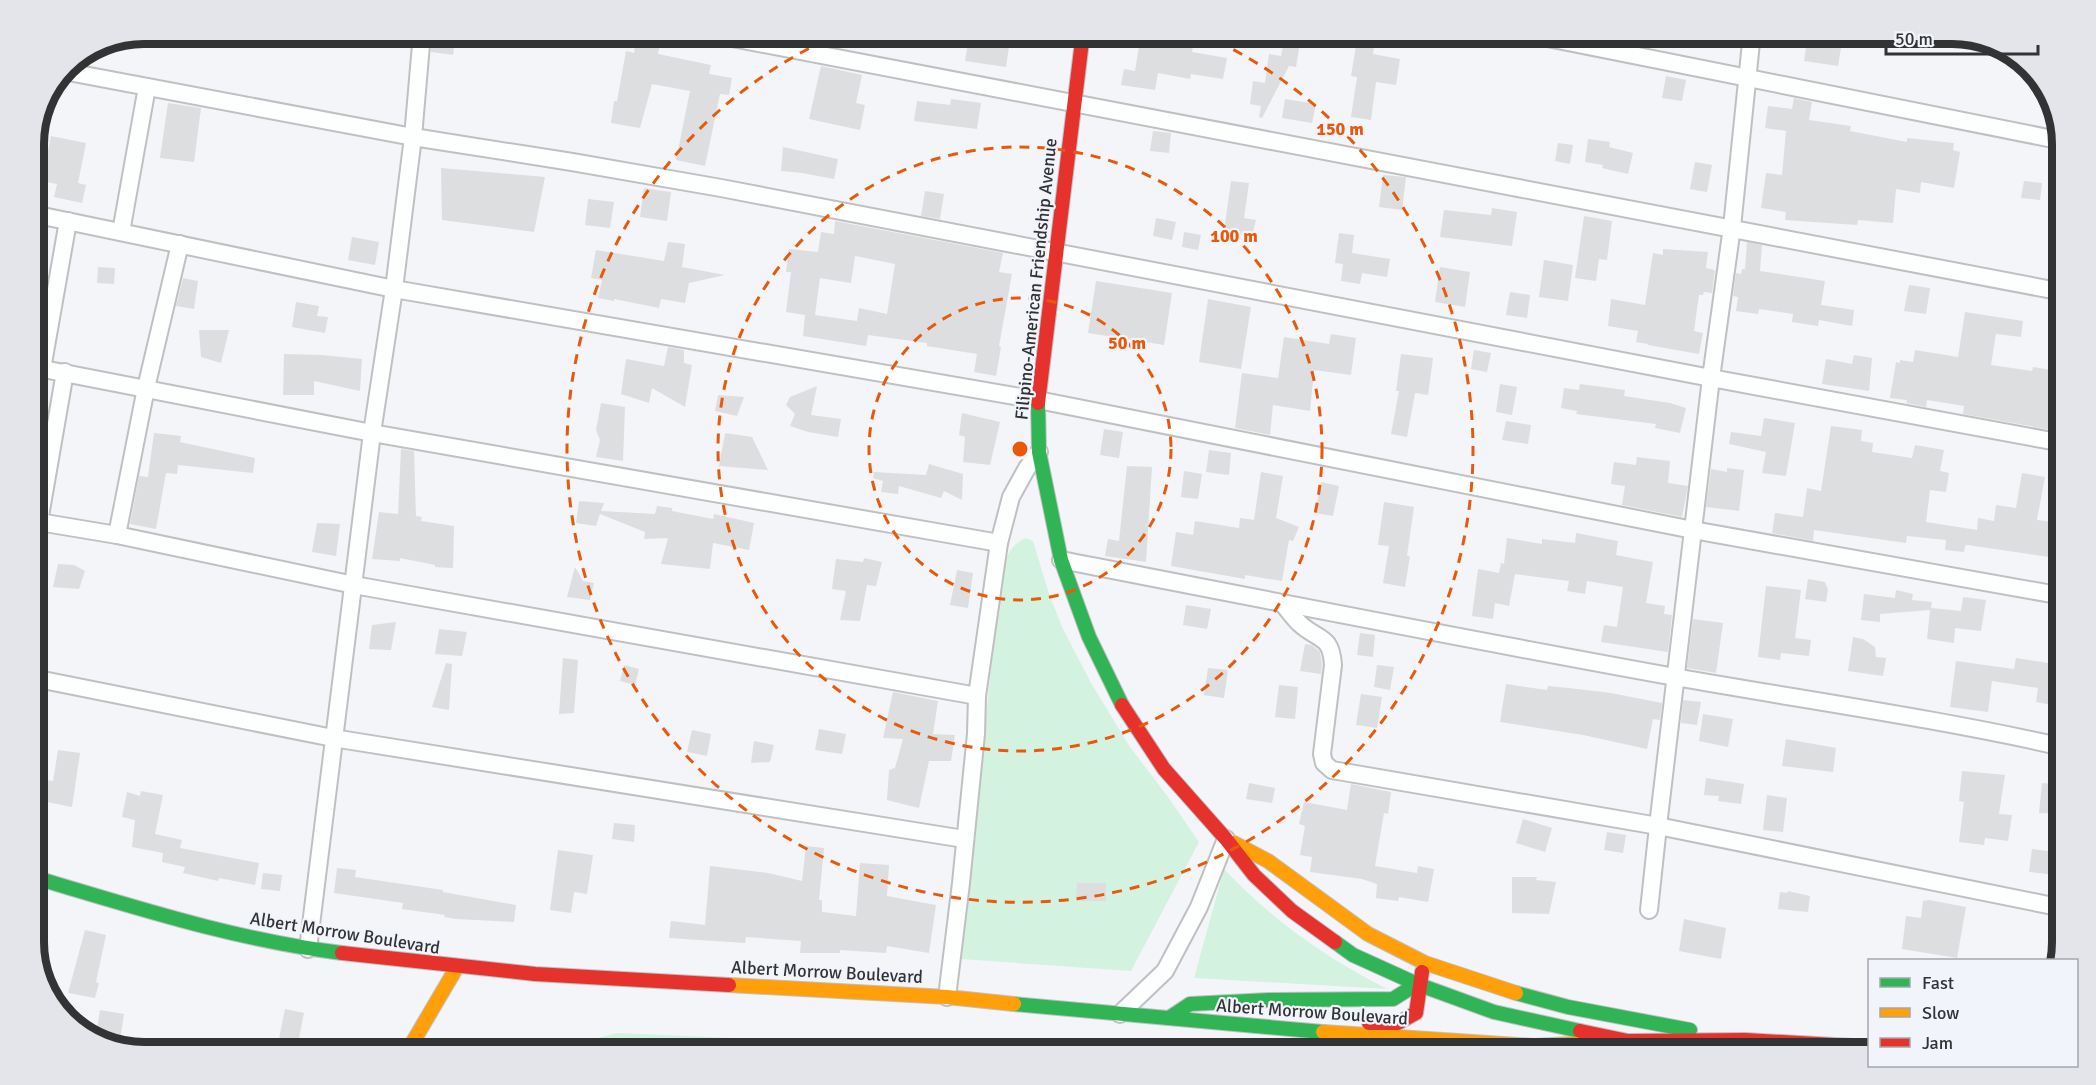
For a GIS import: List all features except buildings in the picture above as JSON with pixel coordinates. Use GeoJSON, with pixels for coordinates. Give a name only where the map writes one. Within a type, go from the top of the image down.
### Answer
{"type":"FeatureCollection","features":[{"type":"Feature","properties":{"kind":"main road","name":"Filipino-American Friendship Avenue"},"geometry":{"type":"LineString","coordinates":[[1082,44],[1038,400],[1039,452],[1048,507],[1061,560],[1089,637],[1126,713],[1164,769],[1226,838],[1254,875],[1292,911],[1353,955],[1417,984],[1494,1012],[1628,1041],[1780,1042]]}},
{"type":"Feature","properties":{"kind":"main road","name":"Filipino-American Friendship Avenue"},"geometry":{"type":"LineString","coordinates":[[1226,838],[1268,861],[1368,934],[1425,963],[1528,997],[1568,1007],[1745,1040]]}},
{"type":"Feature","properties":{"kind":"main road","name":"Albert Morrow Boulevard"},"geometry":{"type":"LineString","coordinates":[[44,880],[204,928],[308,949],[457,968],[947,997],[1285,1030],[1472,1042]]}},
{"type":"Feature","properties":{"kind":"main road"},"geometry":{"type":"LineString","coordinates":[[1285,1030],[1295,1018],[1317,1018],[1352,1023],[1398,1023],[1416,1013],[1420,999],[1417,984],[1425,963]]}},
{"type":"Feature","properties":{"kind":"main road"},"geometry":{"type":"LineString","coordinates":[[412,1042],[457,968]]}},
{"type":"Feature","properties":{"kind":"main road"},"geometry":{"type":"LineString","coordinates":[[1169,1018],[1190,1004],[1269,1000],[1393,999],[1417,984]]}},
{"type":"Feature","properties":{"kind":"main road","name":"Albert Morrow Boulevard"},"geometry":{"type":"LineString","coordinates":[[1609,1042],[1628,1041]]}},
{"type":"Feature","properties":{"kind":"street"},"geometry":{"type":"LineString","coordinates":[[308,949],[372,433],[394,288],[413,137],[421,44]]}},
{"type":"Feature","properties":{"kind":"street"},"geometry":{"type":"LineString","coordinates":[[765,44],[2052,290]]}},
{"type":"Feature","properties":{"kind":"street"},"geometry":{"type":"LineString","coordinates":[[1580,44],[2052,139]]}},
{"type":"Feature","properties":{"kind":"street"},"geometry":{"type":"LineString","coordinates":[[1649,910],[1711,378],[1732,227],[1750,44]]}},
{"type":"Feature","properties":{"kind":"street"},"geometry":{"type":"LineString","coordinates":[[73,73],[413,137],[572,162],[1056,252],[2052,441]]}},
{"type":"Feature","properties":{"kind":"street"},"geometry":{"type":"LineString","coordinates":[[121,232],[147,87]]}},
{"type":"Feature","properties":{"kind":"street"},"geometry":{"type":"LineString","coordinates":[[44,216],[394,288],[1038,400],[1693,530],[2052,594]]}},
{"type":"Feature","properties":{"kind":"street"},"geometry":{"type":"LineString","coordinates":[[44,339],[68,221]]}},
{"type":"Feature","properties":{"kind":"street"},"geometry":{"type":"LineString","coordinates":[[117,535],[146,388],[180,244]]}},
{"type":"Feature","properties":{"kind":"street"},"geometry":{"type":"LineString","coordinates":[[44,369],[372,433],[999,543]]}},
{"type":"Feature","properties":{"kind":"street"},"geometry":{"type":"LineString","coordinates":[[44,481],[65,372]]}},
{"type":"Feature","properties":{"kind":"street"},"geometry":{"type":"LineString","coordinates":[[947,997],[976,734],[977,696],[999,543],[1011,497],[1039,452]]}},
{"type":"Feature","properties":{"kind":"street"},"geometry":{"type":"LineString","coordinates":[[44,523],[117,535],[354,585],[977,696]]}},
{"type":"Feature","properties":{"kind":"street"},"geometry":{"type":"LineString","coordinates":[[1061,560],[1283,604],[1675,677],[1990,731],[2052,745]]}},
{"type":"Feature","properties":{"kind":"street"},"geometry":{"type":"LineString","coordinates":[[1283,604],[1298,623],[1326,641],[1332,651],[1334,665],[1322,754],[1324,763],[1332,770],[1658,826],[2052,906]]}},
{"type":"Feature","properties":{"kind":"street"},"geometry":{"type":"LineString","coordinates":[[44,680],[333,738],[964,839]]}},
{"type":"Feature","properties":{"kind":"street"},"geometry":{"type":"LineString","coordinates":[[1120,1014],[1165,971],[1199,907],[1226,838]]}},
{"type":"Feature","properties":{"kind":"green space"},"geometry":{"type":"Polygon","coordinates":[[[1026,538],[1033,541],[1049,594],[1063,629],[1091,683],[1130,747],[1199,842],[1131,971],[961,959],[1001,571],[1013,547],[1026,538]]]}},
{"type":"Feature","properties":{"kind":"green space"},"geometry":{"type":"Polygon","coordinates":[[[1224,869],[1261,905],[1300,936],[1342,964],[1387,989],[1194,978],[1224,869]]]}},
{"type":"Feature","properties":{"kind":"green space"},"geometry":{"type":"Polygon","coordinates":[[[617,1033],[826,1042],[583,1042],[617,1033]]]}},
{"type":"Feature","properties":{"kind":"traffic: fast"},"geometry":{"type":"LineString","coordinates":[[1038,403],[1039,452],[1061,560],[1089,637],[1122,705]]}},
{"type":"Feature","properties":{"kind":"traffic: fast"},"geometry":{"type":"LineString","coordinates":[[44,880],[224,931],[342,953]]}},
{"type":"Feature","properties":{"kind":"traffic: fast"},"geometry":{"type":"LineString","coordinates":[[1335,942],[1353,955],[1417,984],[1494,1012],[1580,1031]]}},
{"type":"Feature","properties":{"kind":"traffic: fast"},"geometry":{"type":"LineString","coordinates":[[1169,1018],[1190,1004],[1269,1000],[1393,999],[1417,984]]}},
{"type":"Feature","properties":{"kind":"traffic: fast"},"geometry":{"type":"LineString","coordinates":[[1516,993],[1568,1007],[1690,1030]]}},
{"type":"Feature","properties":{"kind":"traffic: fast"},"geometry":{"type":"LineString","coordinates":[[1014,1004],[1323,1032]]}},
{"type":"Feature","properties":{"kind":"traffic: slow"},"geometry":{"type":"LineString","coordinates":[[1234,843],[1268,861],[1368,934],[1425,963],[1516,993]]}},
{"type":"Feature","properties":{"kind":"traffic: slow"},"geometry":{"type":"LineString","coordinates":[[413,1042],[457,967]]}},
{"type":"Feature","properties":{"kind":"traffic: slow"},"geometry":{"type":"LineString","coordinates":[[729,985],[947,997],[1014,1004]]}},
{"type":"Feature","properties":{"kind":"traffic: slow"},"geometry":{"type":"LineString","coordinates":[[1323,1032],[1474,1042]]}},
{"type":"Feature","properties":{"kind":"traffic: slow"},"geometry":{"type":"LineString","coordinates":[[1609,1042],[1628,1041]]}},
{"type":"Feature","properties":{"kind":"traffic: jam"},"geometry":{"type":"LineString","coordinates":[[1038,403],[1082,44]]}},
{"type":"Feature","properties":{"kind":"traffic: jam"},"geometry":{"type":"LineString","coordinates":[[1122,705],[1164,769],[1226,839],[1254,875],[1292,911],[1335,942]]}},
{"type":"Feature","properties":{"kind":"traffic: jam"},"geometry":{"type":"LineString","coordinates":[[342,953],[535,974],[729,985]]}},
{"type":"Feature","properties":{"kind":"traffic: jam"},"geometry":{"type":"LineString","coordinates":[[1369,1023],[1398,1023],[1416,1013],[1422,972]]}},
{"type":"Feature","properties":{"kind":"traffic: jam"},"geometry":{"type":"LineString","coordinates":[[1580,1031],[1628,1041],[1781,1042]]}}]}
